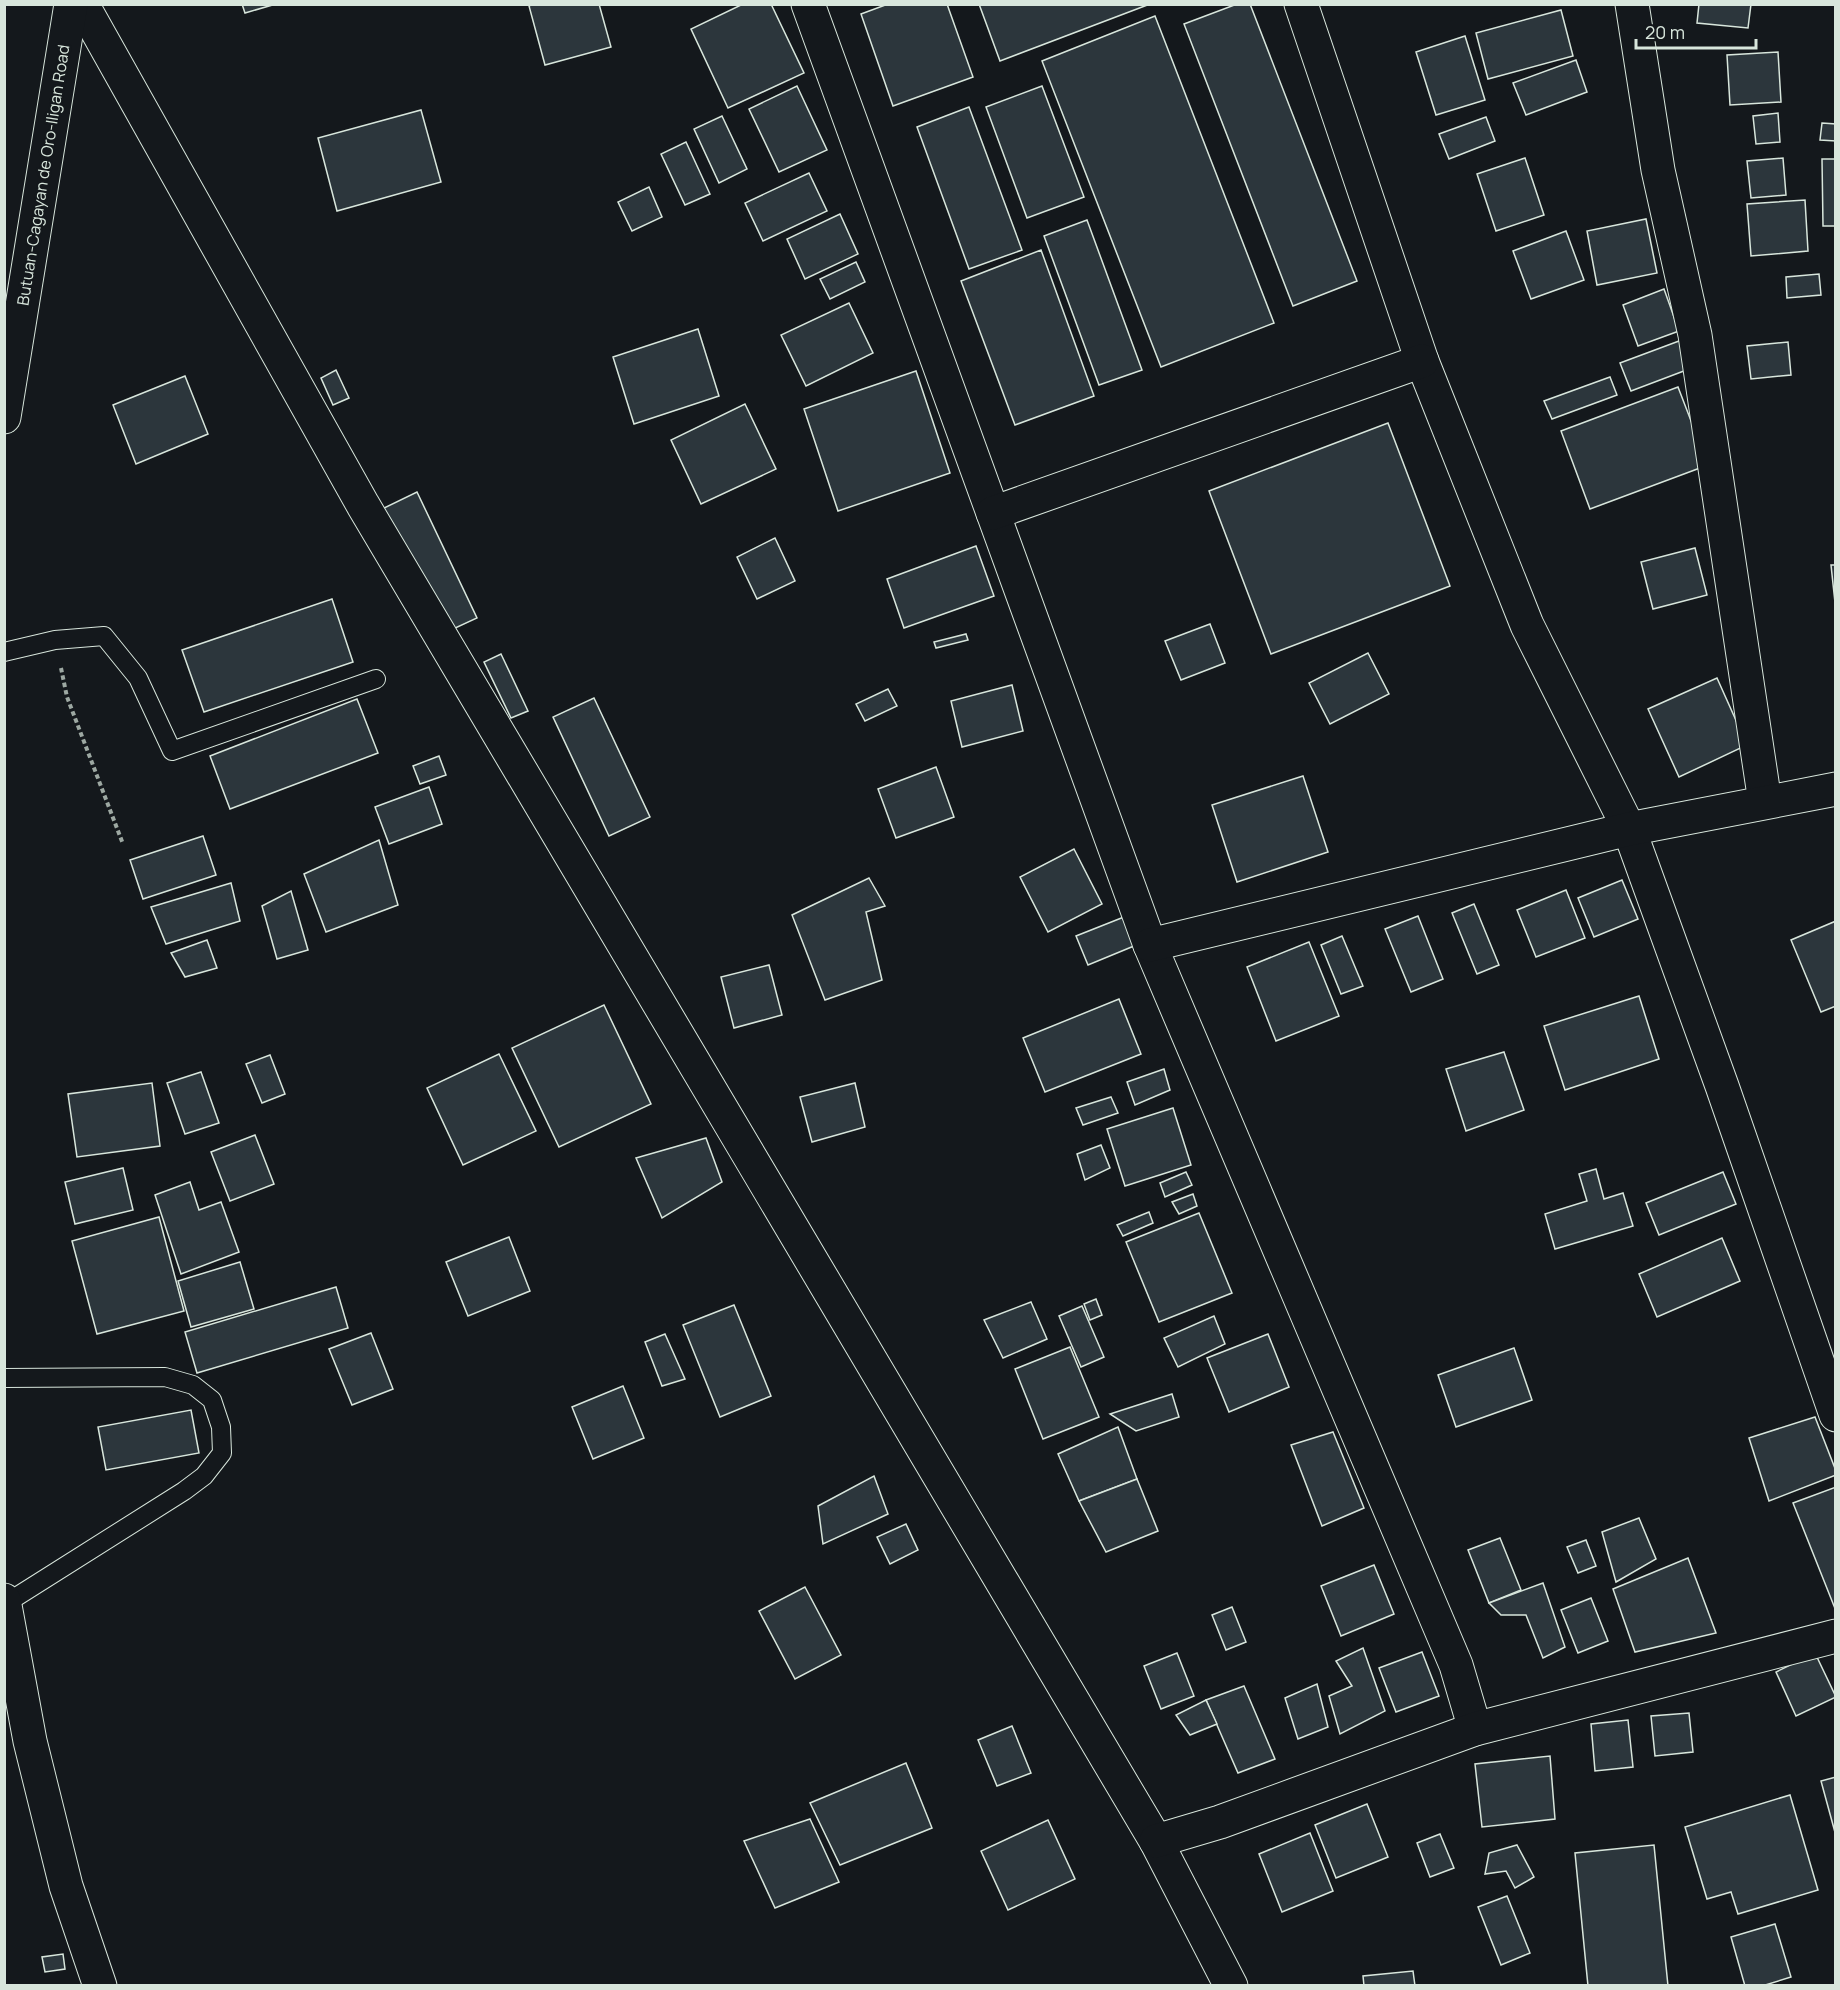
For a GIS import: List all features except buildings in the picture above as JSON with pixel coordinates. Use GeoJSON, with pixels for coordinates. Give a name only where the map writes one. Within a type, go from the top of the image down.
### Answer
{"type":"FeatureCollection","features":[{"type":"Feature","properties":{"kind":"main road","name":"Butuan-Cagayan de Oro-Iligan Road"},"geometry":{"type":"LineString","coordinates":[[4,417],[70,4]]}},
{"type":"Feature","properties":{"kind":"main road"},"geometry":{"type":"LineString","coordinates":[[82,4],[363,505],[1156,1841],[1231,1986]]}},
{"type":"Feature","properties":{"kind":"main road"},"geometry":{"type":"LineString","coordinates":[[808,4],[1150,945],[1456,1665],[1475,1729]]}},
{"type":"Feature","properties":{"kind":"main road"},"geometry":{"type":"LineString","coordinates":[[1301,4],[1422,361],[1527,625],[1629,829],[1722,1086],[1836,1415]]}},
{"type":"Feature","properties":{"kind":"main road"},"geometry":{"type":"LineString","coordinates":[[1632,4],[1658,170],[1695,335],[1765,802]]}},
{"type":"Feature","properties":{"kind":"main road"},"geometry":{"type":"LineString","coordinates":[[993,513],[1422,361]]}},
{"type":"Feature","properties":{"kind":"main road"},"geometry":{"type":"LineString","coordinates":[[1150,945],[1629,829],[1836,789]]}},
{"type":"Feature","properties":{"kind":"main road"},"geometry":{"type":"LineString","coordinates":[[5,1602],[30,1741],[66,1886],[100,1986]]}},
{"type":"Feature","properties":{"kind":"main road"},"geometry":{"type":"LineString","coordinates":[[1156,1841],[1220,1822],[1475,1729],[1836,1636]]}},
{"type":"Feature","properties":{"kind":"lane"},"geometry":{"type":"LineString","coordinates":[[4,652],[55,640],[104,636],[138,678],[172,751],[376,679]]}},
{"type":"Feature","properties":{"kind":"lane"},"geometry":{"type":"LineString","coordinates":[[4,1378],[165,1377],[193,1385],[212,1400],[221,1427],[222,1453],[204,1476],[184,1491],[5,1602]]}},
{"type":"Feature","properties":{"kind":"path"},"geometry":{"type":"LineString","coordinates":[[55,640],[67,697],[123,844]]}}]}
